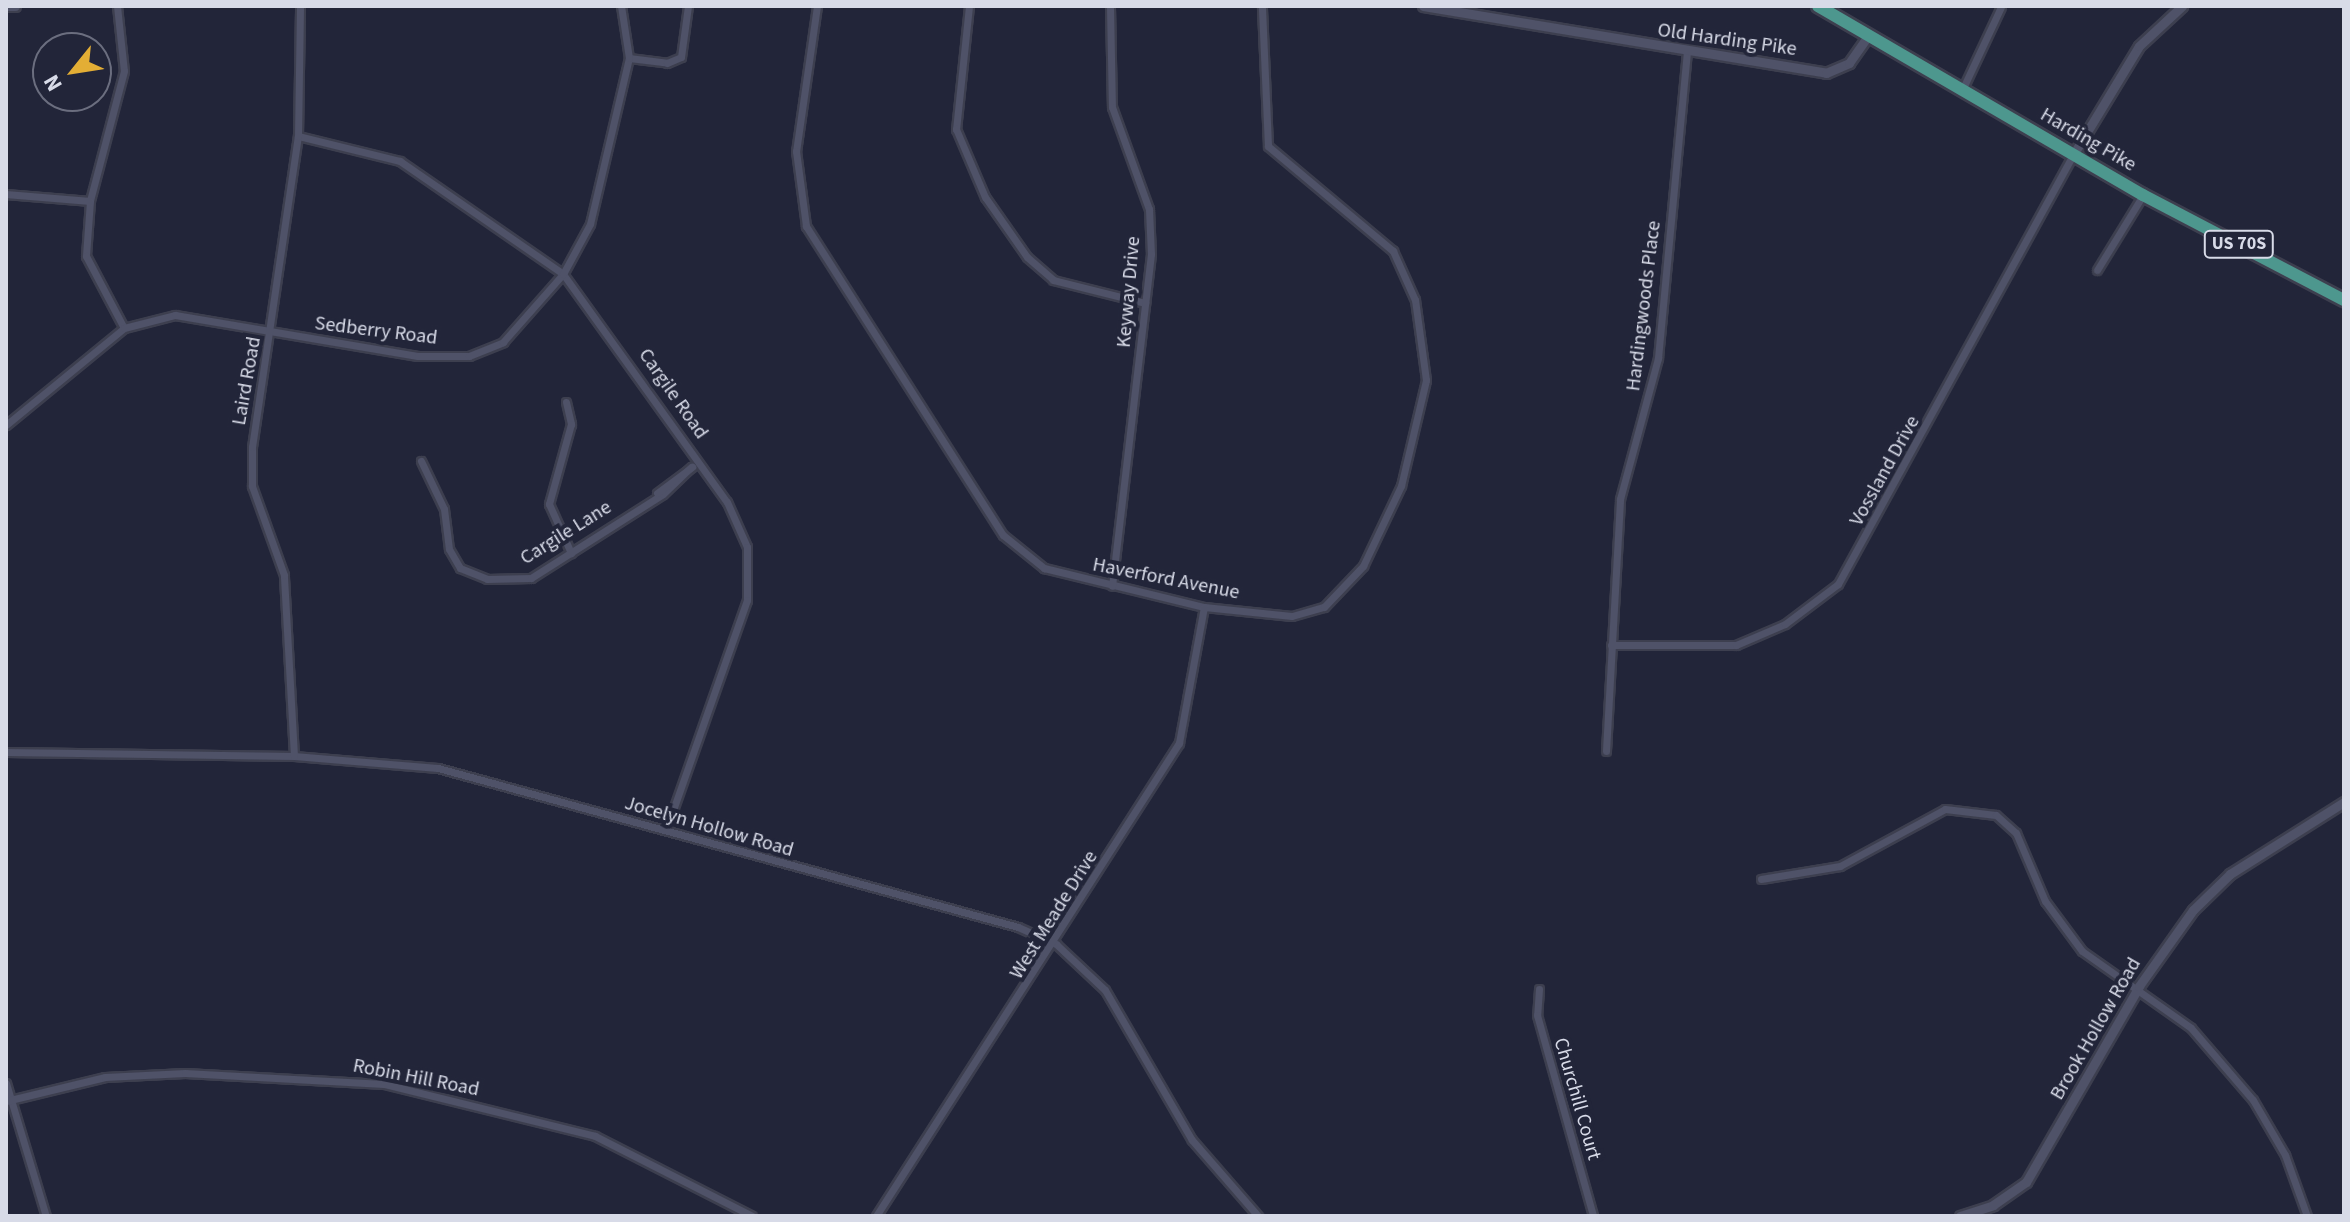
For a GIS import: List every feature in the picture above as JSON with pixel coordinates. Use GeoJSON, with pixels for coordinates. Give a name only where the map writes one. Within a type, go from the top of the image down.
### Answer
{"type":"FeatureCollection","features":[{"type":"Feature","properties":{"kind":"main road","name":"Harding Pike"},"geometry":{"type":"LineString","coordinates":[[1818,6],[2143,195],[2344,300]]}},
{"type":"Feature","properties":{"kind":"street"},"geometry":{"type":"LineString","coordinates":[[6,6],[15,6]]}},
{"type":"Feature","properties":{"kind":"street"},"geometry":{"type":"LineString","coordinates":[[117,6],[124,71],[90,201],[86,256],[124,328]]}},
{"type":"Feature","properties":{"kind":"street","name":"Laird Road"},"geometry":{"type":"LineString","coordinates":[[294,756],[284,575],[252,486],[298,136],[300,6]]}},
{"type":"Feature","properties":{"kind":"street","name":"Sedberry Road"},"geometry":{"type":"LineString","coordinates":[[6,425],[124,328],[175,315],[418,356],[469,356],[503,342],[563,274],[590,224],[629,58],[621,6]]}},
{"type":"Feature","properties":{"kind":"street"},"geometry":{"type":"LineString","coordinates":[[629,58],[667,63],[681,57],[688,6]]}},
{"type":"Feature","properties":{"kind":"street","name":"Haverford Avenue"},"geometry":{"type":"LineString","coordinates":[[817,6],[796,151],[798,196],[819,251],[1003,535],[1044,568],[1204,607],[1292,616],[1324,607],[1347,589],[1401,486],[1426,380],[1415,300],[1391,249],[1268,146],[1262,6]]}},
{"type":"Feature","properties":{"kind":"street"},"geometry":{"type":"LineString","coordinates":[[969,6],[956,129],[985,197],[1027,257],[1053,280],[1145,303]]}},
{"type":"Feature","properties":{"kind":"street","name":"Keyway Drive"},"geometry":{"type":"LineString","coordinates":[[1110,6],[1112,107],[1149,209],[1145,303],[1112,586]]}},
{"type":"Feature","properties":{"kind":"street","name":"Old Harding Pike"},"geometry":{"type":"LineString","coordinates":[[1423,6],[1687,53],[1826,73],[1849,63],[1868,36]]}},
{"type":"Feature","properties":{"kind":"street"},"geometry":{"type":"LineString","coordinates":[[2073,155],[2139,46],[2182,6]]}},
{"type":"Feature","properties":{"kind":"street"},"geometry":{"type":"LineString","coordinates":[[1963,88],[2001,7]]}},
{"type":"Feature","properties":{"kind":"street","name":"Hardingwoods Place"},"geometry":{"type":"LineString","coordinates":[[1606,751],[1620,499],[1658,358],[1687,53]]}},
{"type":"Feature","properties":{"kind":"street","name":"Cargile Road"},"geometry":{"type":"LineString","coordinates":[[298,136],[400,161],[563,274],[701,461],[747,547],[747,600],[666,830]]}},
{"type":"Feature","properties":{"kind":"street","name":"Vossland Drive"},"geometry":{"type":"LineString","coordinates":[[1611,645],[1736,645],[1792,620],[1838,584],[2073,155]]}},
{"type":"Feature","properties":{"kind":"street"},"geometry":{"type":"LineString","coordinates":[[6,194],[90,201]]}},
{"type":"Feature","properties":{"kind":"street"},"geometry":{"type":"LineString","coordinates":[[2097,270],[2143,195]]}},
{"type":"Feature","properties":{"kind":"street"},"geometry":{"type":"LineString","coordinates":[[566,402],[571,424],[549,504],[571,553]]}},
{"type":"Feature","properties":{"kind":"street","name":"Cargile Lane"},"geometry":{"type":"LineString","coordinates":[[421,461],[436,483],[460,568],[487,579],[531,578],[701,461]]}},
{"type":"Feature","properties":{"kind":"street","name":"West Meade Drive"},"geometry":{"type":"LineString","coordinates":[[876,1216],[1056,944],[1179,743],[1204,607]]}},
{"type":"Feature","properties":{"kind":"street","name":"Jocelyn Hollow Road"},"geometry":{"type":"LineString","coordinates":[[6,752],[294,756],[438,768],[666,830],[1056,944],[1105,990],[1192,1140],[1258,1216]]}},
{"type":"Feature","properties":{"kind":"street","name":"Brook Hollow Road"},"geometry":{"type":"LineString","coordinates":[[1960,1216],[1993,1205],[2026,1182],[2139,986],[2193,910],[2230,874],[2344,802]]}},
{"type":"Feature","properties":{"kind":"street"},"geometry":{"type":"LineString","coordinates":[[1761,879],[1840,866],[1945,809],[1968,807],[1996,815],[2016,833],[2045,901],[2082,951],[2139,986],[2191,1028],[2253,1100],[2307,1216]]}},
{"type":"Feature","properties":{"kind":"street","name":"Churchill Court"},"geometry":{"type":"LineString","coordinates":[[1539,989],[1537,1015],[1593,1216]]}},
{"type":"Feature","properties":{"kind":"street","name":"Robin Hill Road"},"geometry":{"type":"LineString","coordinates":[[8,1101],[105,1077],[185,1073],[384,1084],[595,1136],[752,1216]]}},
{"type":"Feature","properties":{"kind":"street"},"geometry":{"type":"LineString","coordinates":[[6,1083],[8,1101],[46,1216]]}}]}
